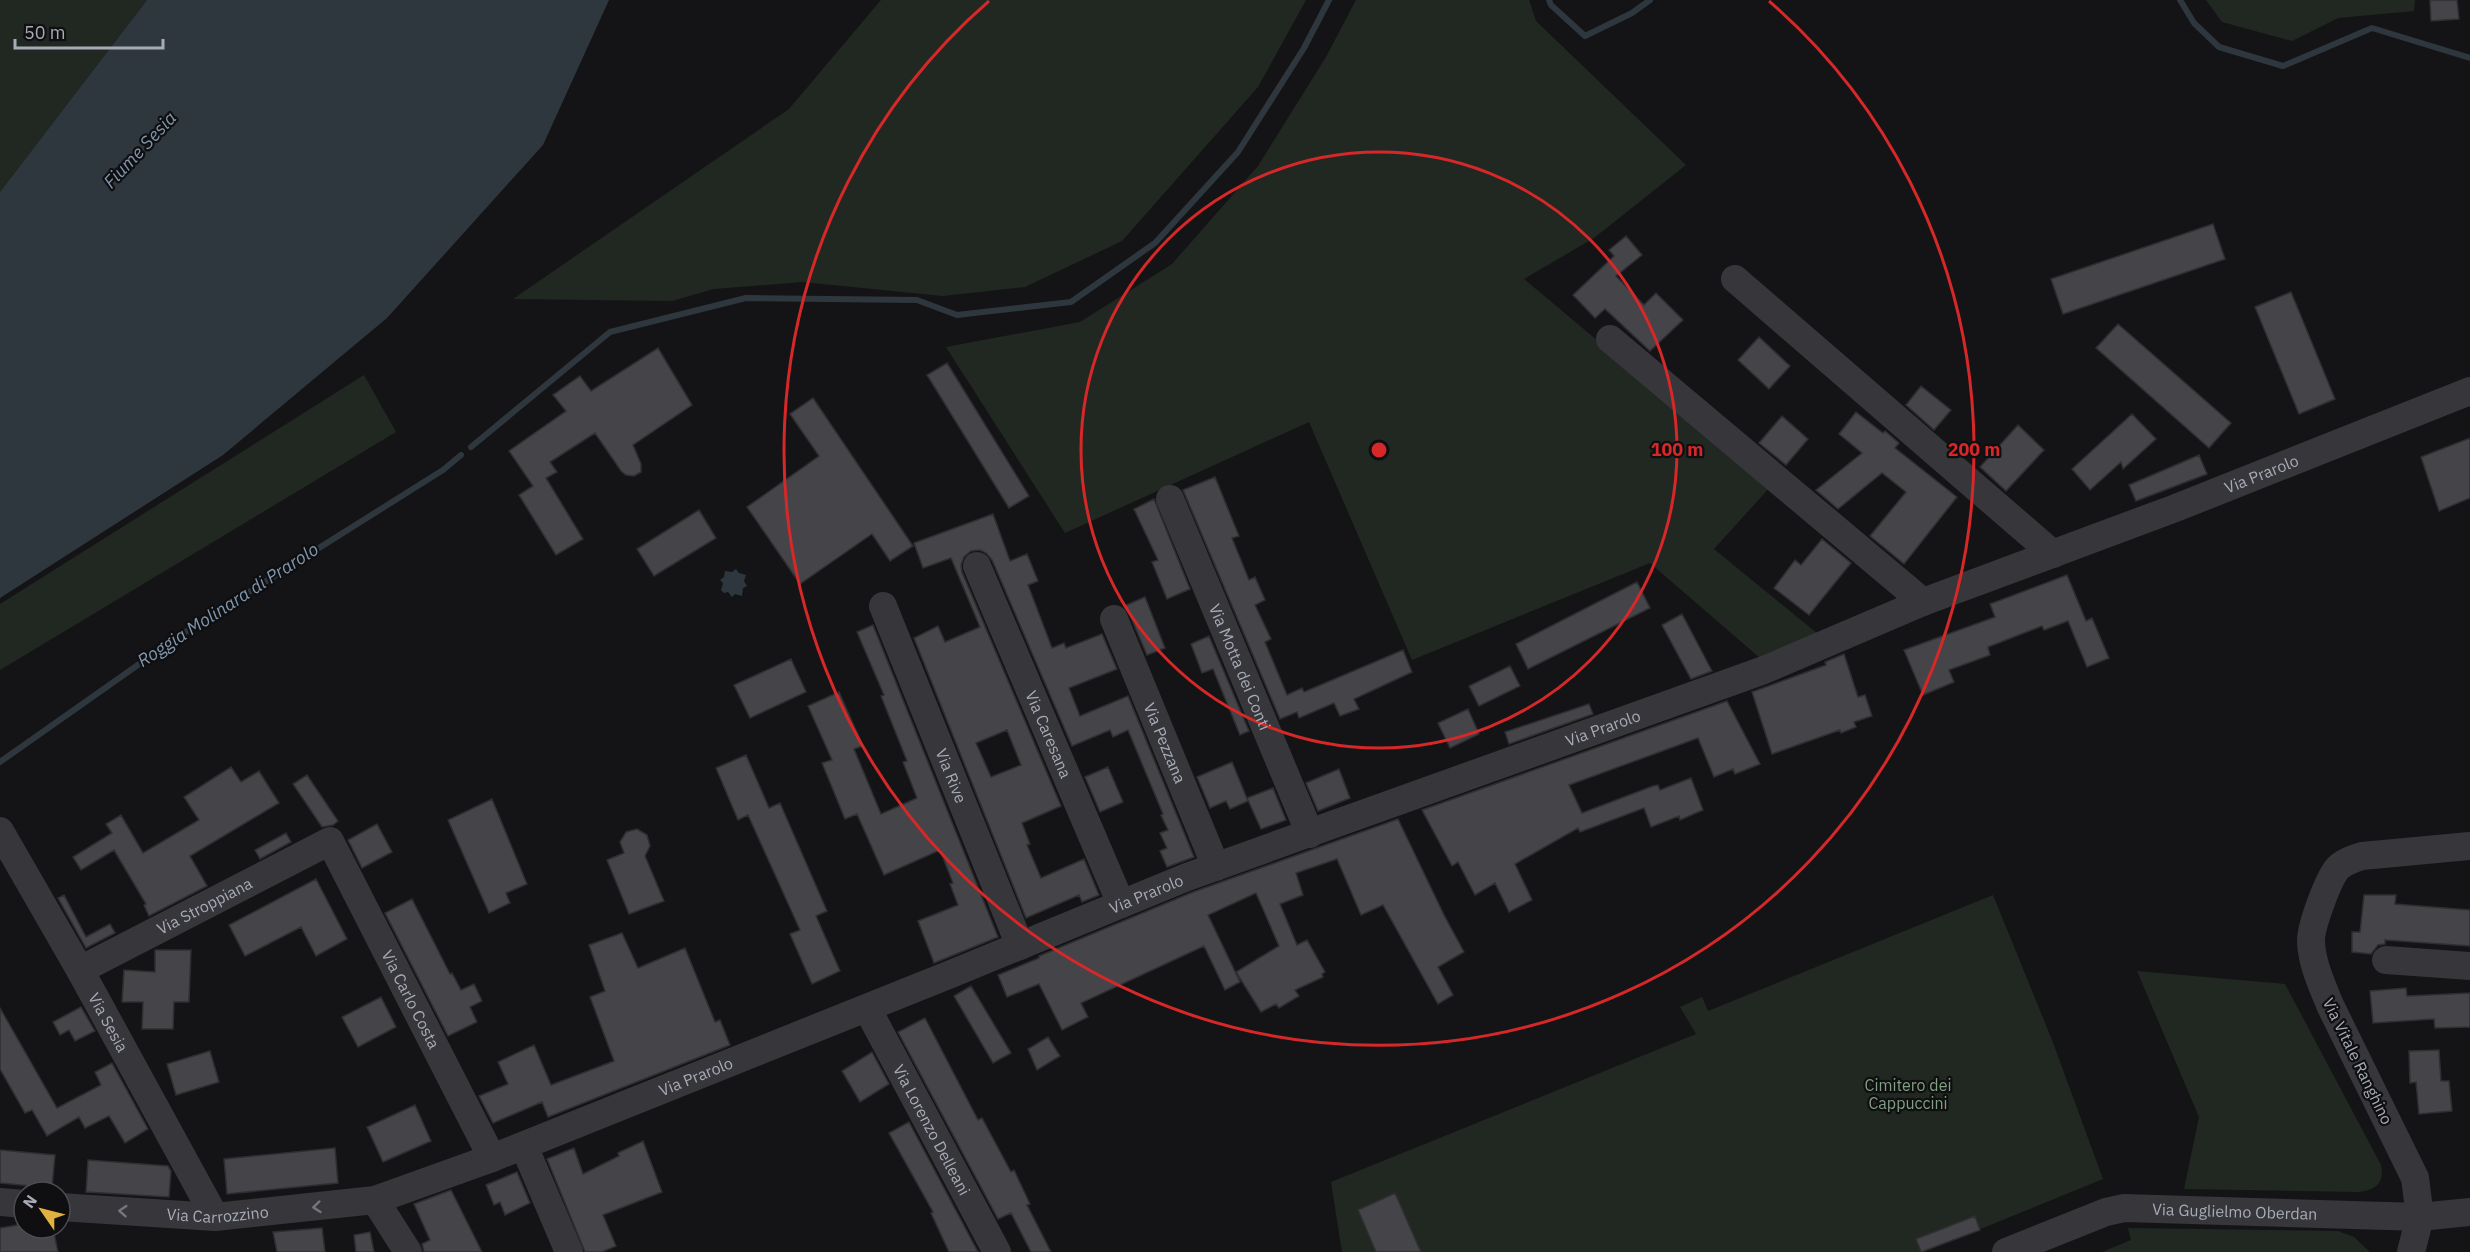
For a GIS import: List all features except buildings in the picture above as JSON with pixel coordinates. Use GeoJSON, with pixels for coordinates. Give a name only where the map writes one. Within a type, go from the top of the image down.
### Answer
{"type":"FeatureCollection","features":[{"type":"Feature","properties":{"kind":"street"},"geometry":{"type":"LineString","coordinates":[[1735,279],[2053,554]]}},
{"type":"Feature","properties":{"kind":"street"},"geometry":{"type":"LineString","coordinates":[[1610,339],[1923,602]]}},
{"type":"Feature","properties":{"kind":"street","name":"Via Prarolo"},"geometry":{"type":"LineString","coordinates":[[375,1200],[524,1146],[1216,867],[1764,670],[1923,602],[2173,509],[2470,391]]}},
{"type":"Feature","properties":{"kind":"street","name":"Via Motta dei Conti"},"geometry":{"type":"LineString","coordinates":[[1170,499],[1310,834]]}},
{"type":"Feature","properties":{"kind":"street","name":"Via Caresana"},"geometry":{"type":"LineString","coordinates":[[977,566],[1121,904]]}},
{"type":"Feature","properties":{"kind":"street","name":"Via Rive"},"geometry":{"type":"LineString","coordinates":[[883,606],[1020,946]]}},
{"type":"Feature","properties":{"kind":"street","name":"Via Pezzana"},"geometry":{"type":"LineString","coordinates":[[1114,619],[1216,867]]}},
{"type":"Feature","properties":{"kind":"street","name":"Via Sesia"},"geometry":{"type":"LineString","coordinates":[[0,831],[80,970],[215,1217]]}},
{"type":"Feature","properties":{"kind":"street","name":"Via Stroppiana"},"geometry":{"type":"LineString","coordinates":[[80,970],[330,842]]}},
{"type":"Feature","properties":{"kind":"street","name":"Via Carlo Costa"},"geometry":{"type":"LineString","coordinates":[[330,842],[492,1158]]}},
{"type":"Feature","properties":{"kind":"street","name":"Via Vitale Ranghino"},"geometry":{"type":"LineString","coordinates":[[2411,1252],[2420,1217],[2415,1178],[2318,976],[2311,942],[2314,921],[2336,869],[2346,862],[2362,856],[2470,846]]}},
{"type":"Feature","properties":{"kind":"street"},"geometry":{"type":"LineString","coordinates":[[2386,960],[2470,966]]}},
{"type":"Feature","properties":{"kind":"street","name":"Via Lorenzo Delleani"},"geometry":{"type":"LineString","coordinates":[[867,1008],[997,1252]]}},
{"type":"Feature","properties":{"kind":"street"},"geometry":{"type":"LineString","coordinates":[[524,1146],[569,1252]]}},
{"type":"Feature","properties":{"kind":"street"},"geometry":{"type":"LineString","coordinates":[[375,1200],[408,1252]]}},
{"type":"Feature","properties":{"kind":"street","name":"Via Carrozzino"},"geometry":{"type":"LineString","coordinates":[[72,1208],[215,1217],[375,1200]]}},
{"type":"Feature","properties":{"kind":"street","name":"Via Guglielmo Oberdan"},"geometry":{"type":"LineString","coordinates":[[2006,1252],[2106,1212],[2124,1208],[2420,1217],[2470,1212]]}},
{"type":"Feature","properties":{"kind":"green space"},"geometry":{"type":"Polygon","coordinates":[[[0,0],[147,0],[0,192],[0,0]]]}},
{"type":"Feature","properties":{"kind":"green space"},"geometry":{"type":"Polygon","coordinates":[[[881,0],[1306,0],[1258,87],[1122,241],[1025,287],[943,296],[803,282],[714,289],[672,301],[513,299],[789,109],[881,0]]]}},
{"type":"Feature","properties":{"kind":"green space"},"geometry":{"type":"Polygon","coordinates":[[[1356,0],[1529,0],[1536,21],[1686,165],[1594,238],[1524,279],[1771,486],[1714,549],[1818,634],[1760,658],[1650,563],[1412,660],[1309,422],[1065,533],[946,347],[1080,322],[1172,264],[1258,166],[1326,57],[1356,0]]]}},
{"type":"Feature","properties":{"kind":"green space"},"geometry":{"type":"Polygon","coordinates":[[[2206,0],[2415,0],[2414,11],[2338,18],[2292,41],[2222,22],[2206,0]]]}},
{"type":"Feature","properties":{"kind":"green space"},"geometry":{"type":"Polygon","coordinates":[[[364,375],[396,432],[0,670],[0,604],[364,375]]]}},
{"type":"Feature","properties":{"kind":"green space","name":"Cimitero dei Cappuccini"},"geometry":{"type":"Polygon","coordinates":[[[1993,895],[2052,1040],[2103,1179],[1924,1252],[1342,1252],[1331,1182],[1696,1034],[1680,1007],[1702,997],[1708,1011],[1993,895]]]}},
{"type":"Feature","properties":{"kind":"green space"},"geometry":{"type":"Polygon","coordinates":[[[2137,971],[2285,984],[2381,1165],[2381,1177],[2377,1185],[2369,1190],[2358,1192],[2184,1189],[2199,1117],[2137,971]]]}},
{"type":"Feature","properties":{"kind":"green space"},"geometry":{"type":"Polygon","coordinates":[[[2128,1228],[2338,1231],[2354,1237],[2370,1252],[2102,1252],[2131,1240],[2128,1228]]]}},
{"type":"Feature","properties":{"kind":"water","name":"Fiume Sesia"},"geometry":{"type":"Polygon","coordinates":[[[147,0],[609,0],[543,145],[387,318],[223,455],[0,598],[0,192],[147,0]]]}},
{"type":"Feature","properties":{"kind":"water"},"geometry":{"type":"Polygon","coordinates":[[[736,569],[739,573],[746,575],[744,581],[747,586],[743,588],[742,596],[735,594],[732,597],[728,592],[724,593],[721,590],[723,583],[720,580],[724,577],[725,571],[732,572],[736,569]]]}},
{"type":"Feature","properties":{"kind":"waterway","name":"Roggia Molinara di Prarolo"},"geometry":{"type":"LineString","coordinates":[[471,447],[610,332],[746,298],[917,300],[957,315],[1071,302],[1155,243],[1238,152],[1304,48],[1329,0]]}},
{"type":"Feature","properties":{"kind":"waterway","name":"Roggia Molinara di Prarolo"},"geometry":{"type":"LineString","coordinates":[[1549,0],[1551,5],[1585,36],[1632,13],[1650,0]]}},
{"type":"Feature","properties":{"kind":"waterway","name":"Roggia Molinara di Prarolo"},"geometry":{"type":"LineString","coordinates":[[2180,0],[2194,23],[2219,47],[2283,66],[2372,28],[2470,58]]}},
{"type":"Feature","properties":{"kind":"waterway","name":"Roggia Molinara di Prarolo"},"geometry":{"type":"LineString","coordinates":[[0,762],[179,636],[443,470],[461,455]]}}]}
